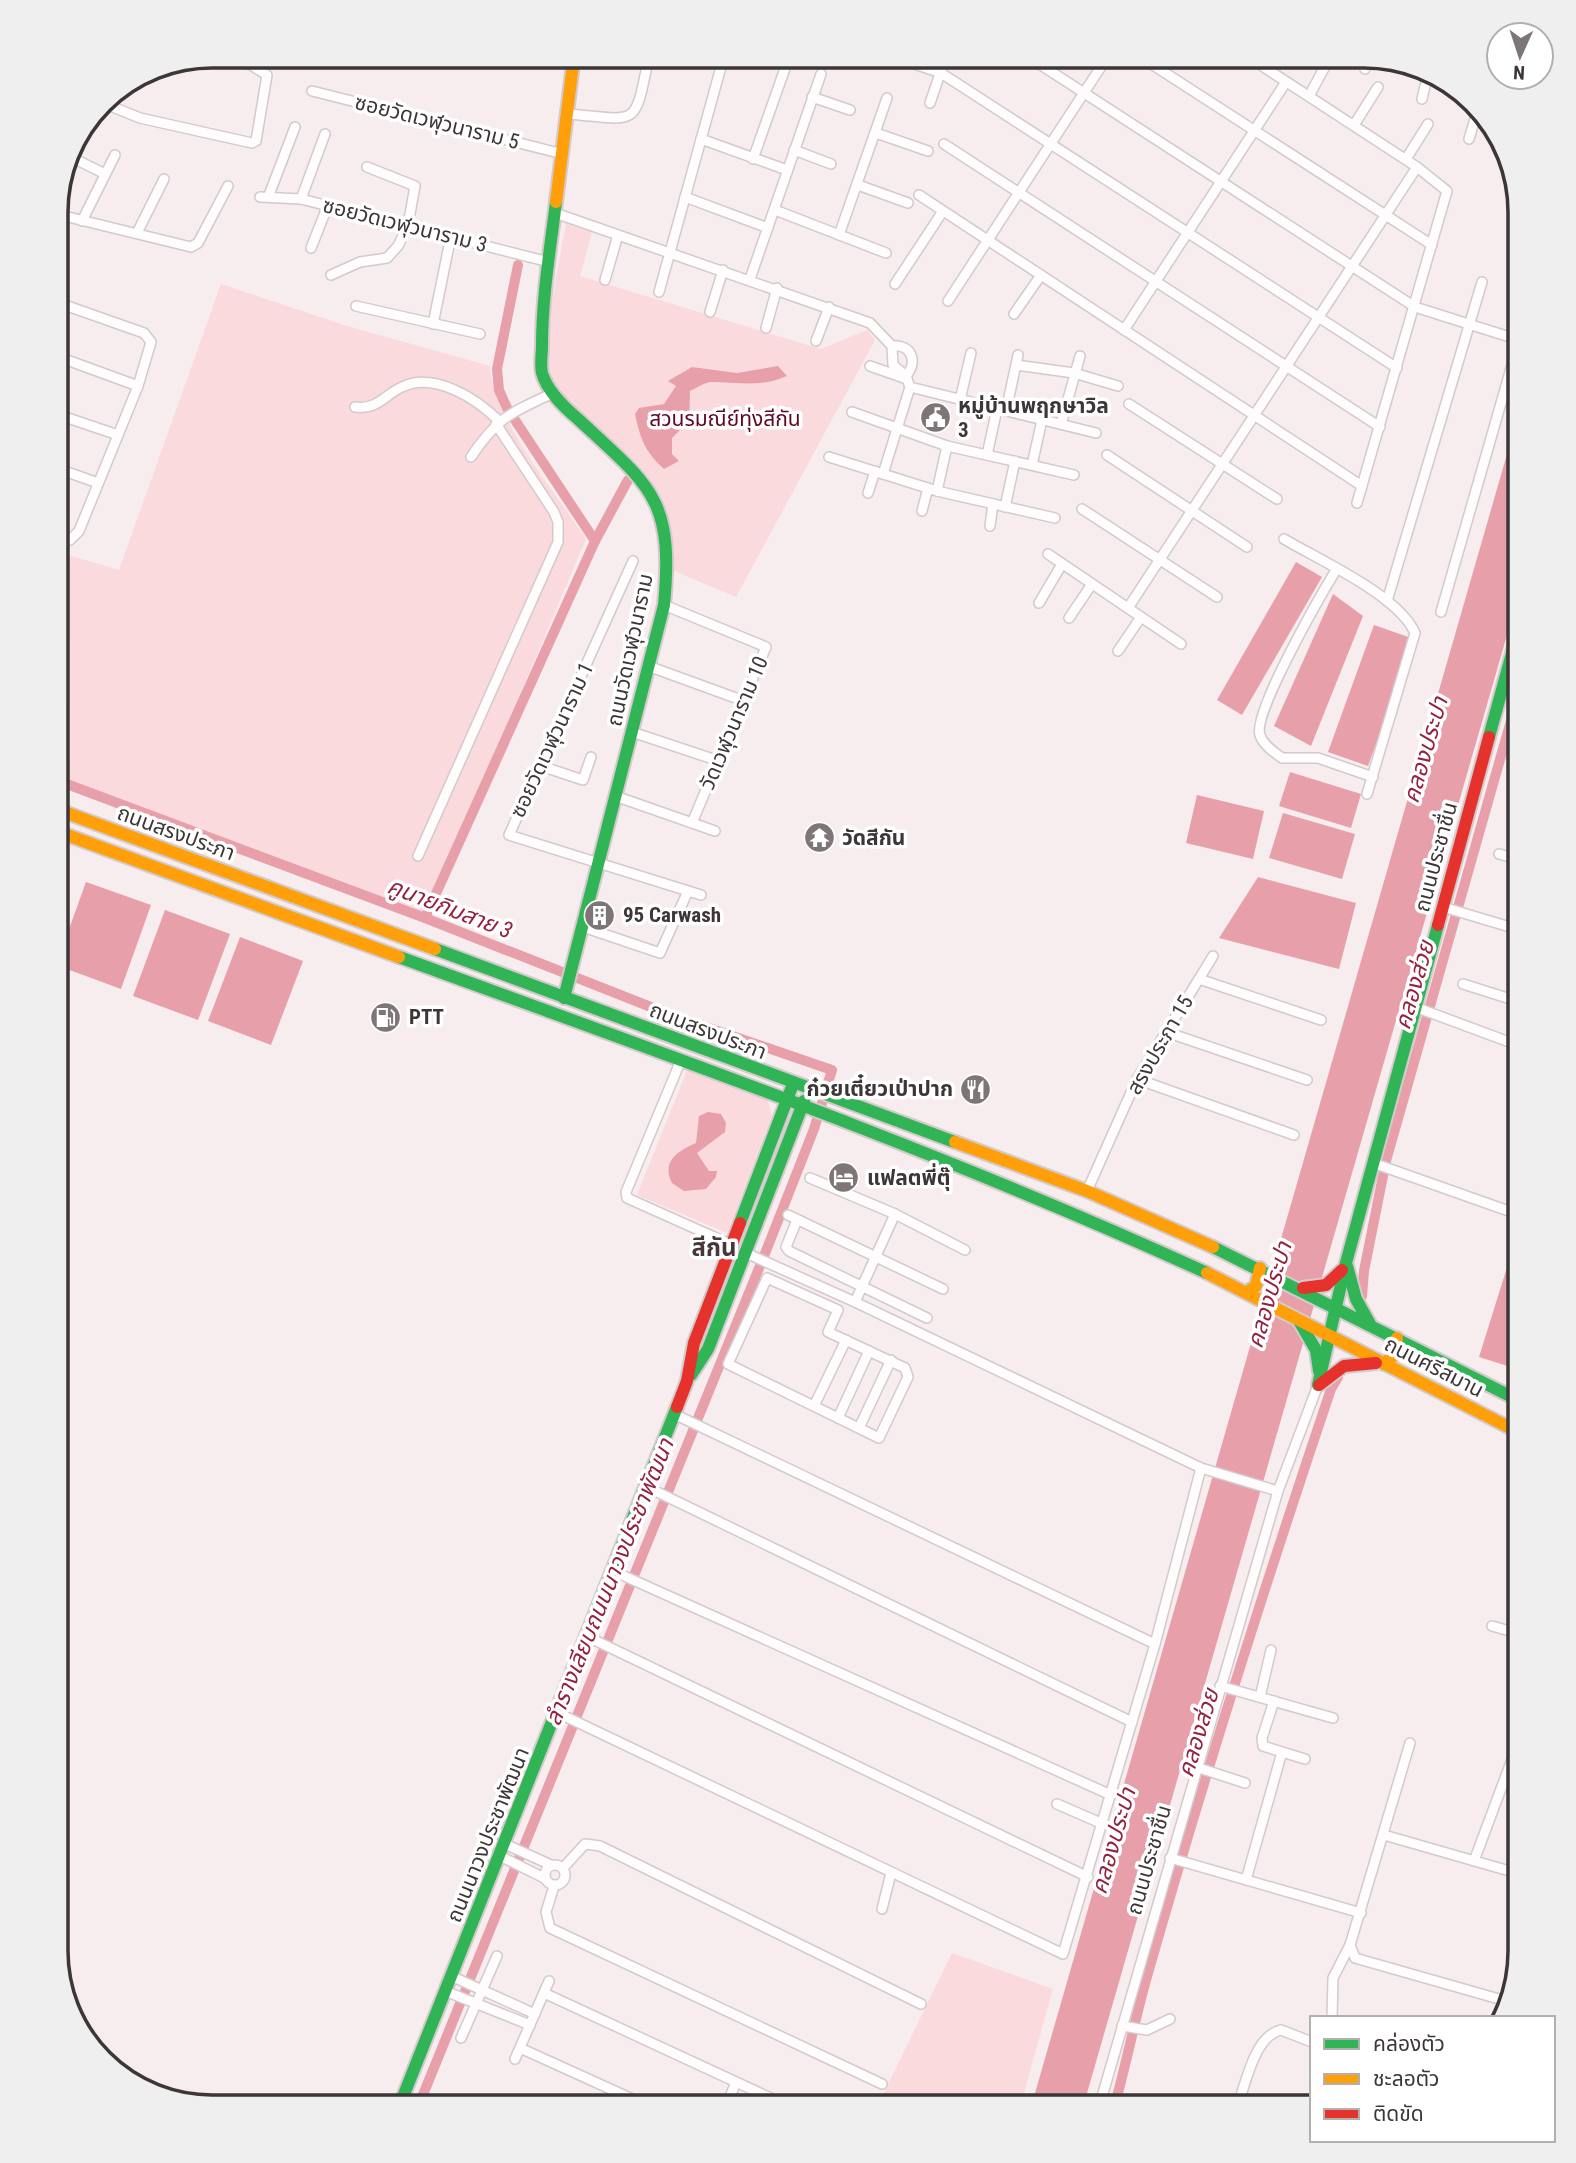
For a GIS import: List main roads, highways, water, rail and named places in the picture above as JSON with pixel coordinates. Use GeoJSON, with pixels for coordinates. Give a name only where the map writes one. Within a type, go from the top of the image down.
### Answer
{"type":"FeatureCollection","features":[{"type":"Feature","properties":{"kind":"main road","name":"ถนนวัดเวฬุวนาราม"},"geometry":{"type":"LineString","coordinates":[[566,992],[664,605],[668,562],[665,532],[654,499],[640,477],[551,394],[542,373],[540,352],[549,262],[574,68]]}},
{"type":"Feature","properties":{"kind":"main road","name":"ถนนประชาชื่น"},"geometry":{"type":"LineString","coordinates":[[1318,1385],[1338,1308],[1346,1263],[1381,1165],[1508,669]]}},
{"type":"Feature","properties":{"kind":"main road","name":"ถนนสรงประภา"},"geometry":{"type":"LineString","coordinates":[[69,815],[566,992],[793,1084],[1087,1191],[1300,1288],[1320,1293]]}},
{"type":"Feature","properties":{"kind":"main road","name":"ถนนสรงประภา"},"geometry":{"type":"LineString","coordinates":[[69,836],[681,1060],[1078,1214],[1260,1298],[1296,1317],[1309,1329],[1331,1335]]}},
{"type":"Feature","properties":{"kind":"main road","name":"ถนนนาวงประชาพัฒนา"},"geometry":{"type":"LineString","coordinates":[[409,2094],[451,1994],[451,1976],[502,1850],[563,1715],[613,1571],[653,1490],[674,1414],[687,1381],[694,1343],[793,1084]]}},
{"type":"Feature","properties":{"kind":"main road","name":"ถนนนาวงประชาพัฒนา"},"geometry":{"type":"LineString","coordinates":[[687,1381],[708,1349],[813,1091]]}},
{"type":"Feature","properties":{"kind":"main road"},"geometry":{"type":"LineString","coordinates":[[949,1163],[956,1142]]}},
{"type":"Feature","properties":{"kind":"main road"},"geometry":{"type":"LineString","coordinates":[[1338,1308],[1320,1293],[1337,1281],[1346,1263]]}},
{"type":"Feature","properties":{"kind":"main road"},"geometry":{"type":"LineString","coordinates":[[1346,1263],[1356,1299],[1370,1324]]}},
{"type":"Feature","properties":{"kind":"main road"},"geometry":{"type":"LineString","coordinates":[[1247,1292],[1256,1286],[1264,1270]]}},
{"type":"Feature","properties":{"kind":"main road","name":"ถนนศรีสมาน"},"geometry":{"type":"LineString","coordinates":[[1338,1308],[1508,1395]]}},
{"type":"Feature","properties":{"kind":"main road"},"geometry":{"type":"LineString","coordinates":[[1309,1329],[1319,1366],[1318,1385]]}},
{"type":"Feature","properties":{"kind":"main road","name":"ถนนศรีสมาน"},"geometry":{"type":"LineString","coordinates":[[1331,1335],[1508,1427]]}},
{"type":"Feature","properties":{"kind":"main road"},"geometry":{"type":"LineString","coordinates":[[1318,1385],[1344,1364],[1358,1360],[1384,1364],[1393,1356],[1397,1338]]}},
{"type":"Feature","properties":{"kind":"water"},"geometry":{"type":"Polygon","coordinates":[[[778,366],[787,376],[749,384],[711,382],[690,391],[689,428],[681,429],[672,438],[672,454],[679,461],[664,469],[648,450],[641,437],[635,414],[639,408],[664,404],[676,386],[668,381],[692,367],[737,373],[778,366]]]}},
{"type":"Feature","properties":{"kind":"water","name":"คลองประปา"},"geometry":{"type":"Polygon","coordinates":[[[1508,451],[1508,632],[1087,2095],[1035,2095],[1508,451]]]}},
{"type":"Feature","properties":{"kind":"water"},"geometry":{"type":"Polygon","coordinates":[[[1296,562],[1322,577],[1242,715],[1217,700],[1296,562]]]}},
{"type":"Feature","properties":{"kind":"water"},"geometry":{"type":"Polygon","coordinates":[[[1333,594],[1363,616],[1311,746],[1274,726],[1333,594]]]}},
{"type":"Feature","properties":{"kind":"water"},"geometry":{"type":"Polygon","coordinates":[[[1374,625],[1414,639],[1368,766],[1328,752],[1374,625]]]}},
{"type":"Feature","properties":{"kind":"water"},"geometry":{"type":"Polygon","coordinates":[[[1290,772],[1361,794],[1351,828],[1279,806],[1290,772]]]}},
{"type":"Feature","properties":{"kind":"water"},"geometry":{"type":"Polygon","coordinates":[[[1197,795],[1264,811],[1253,859],[1186,843],[1197,795]]]}},
{"type":"Feature","properties":{"kind":"water"},"geometry":{"type":"Polygon","coordinates":[[[1283,813],[1355,834],[1342,879],[1269,858],[1283,813]]]}},
{"type":"Feature","properties":{"kind":"water"},"geometry":{"type":"Polygon","coordinates":[[[1258,877],[1356,903],[1339,969],[1219,938],[1258,877]]]}},
{"type":"Feature","properties":{"kind":"water"},"geometry":{"type":"Polygon","coordinates":[[[86,882],[151,905],[121,989],[69,970],[69,930],[86,882]]]}},
{"type":"Feature","properties":{"kind":"water"},"geometry":{"type":"Polygon","coordinates":[[[165,910],[230,934],[198,1020],[133,996],[165,910]]]}},
{"type":"Feature","properties":{"kind":"water"},"geometry":{"type":"Polygon","coordinates":[[[240,937],[303,961],[271,1045],[208,1021],[240,937]]]}},
{"type":"Feature","properties":{"kind":"water"},"geometry":{"type":"Polygon","coordinates":[[[708,1112],[721,1114],[726,1123],[725,1132],[697,1153],[709,1171],[717,1171],[716,1177],[706,1189],[684,1191],[672,1183],[669,1175],[670,1163],[678,1153],[696,1143],[699,1116],[708,1112]]]}},
{"type":"Feature","properties":{"kind":"water"},"geometry":{"type":"Polygon","coordinates":[[[1508,1264],[1508,1366],[1479,1357],[1508,1264]]]}},
{"type":"Feature","properties":{"kind":"waterway","name":"คูนายกิมสาย 3"},"geometry":{"type":"LineString","coordinates":[[425,918],[595,541],[507,408],[499,390],[497,369],[518,265]]}},
{"type":"Feature","properties":{"kind":"waterway"},"geometry":{"type":"LineString","coordinates":[[595,541],[628,480]]}},
{"type":"Feature","properties":{"kind":"waterway","name":"คลองส่วย"},"geometry":{"type":"LineString","coordinates":[[1362,1296],[1364,1271],[1386,1161],[1508,731]]}},
{"type":"Feature","properties":{"kind":"waterway","name":"ลำรางเลียบถนนนาวงประชาพัฒนา"},"geometry":{"type":"LineString","coordinates":[[69,785],[425,918],[671,1015],[832,1070],[814,1129],[768,1246],[423,2094]]}},
{"type":"Feature","properties":{"kind":"waterway","name":"คลองส่วย"},"geometry":{"type":"LineString","coordinates":[[1117,2095],[1143,1990],[1213,1753],[1307,1461],[1331,1389],[1338,1377]]}},
{"type":"Feature","properties":{"kind":"place","name":"หมู่บ้านพฤกษาวิล 3"},"geometry":{"type":"Point","coordinates":[935,418]}},
{"type":"Feature","properties":{"kind":"place","name":"วัดสีกัน"},"geometry":{"type":"Point","coordinates":[819,838]}},
{"type":"Feature","properties":{"kind":"place","name":"95 Carwash"},"geometry":{"type":"Point","coordinates":[600,915]}},
{"type":"Feature","properties":{"kind":"place","name":"PTT"},"geometry":{"type":"Point","coordinates":[386,1017]}},
{"type":"Feature","properties":{"kind":"place","name":"ก๋วยเตี๋ยวเป่าปาก"},"geometry":{"type":"Point","coordinates":[976,1089]}},
{"type":"Feature","properties":{"kind":"place","name":"แฟลตพี่ตุ๊"},"geometry":{"type":"Point","coordinates":[844,1178]}},
{"type":"Feature","properties":{"kind":"district","name":"สีกัน"},"geometry":{"type":"Point","coordinates":[714,1248]}},
{"type":"Feature","properties":{"kind":"park label","name":"สวนรมณีย์ทุ่งสีกัน"},"geometry":{"type":"Point","coordinates":[725,419]}}]}
